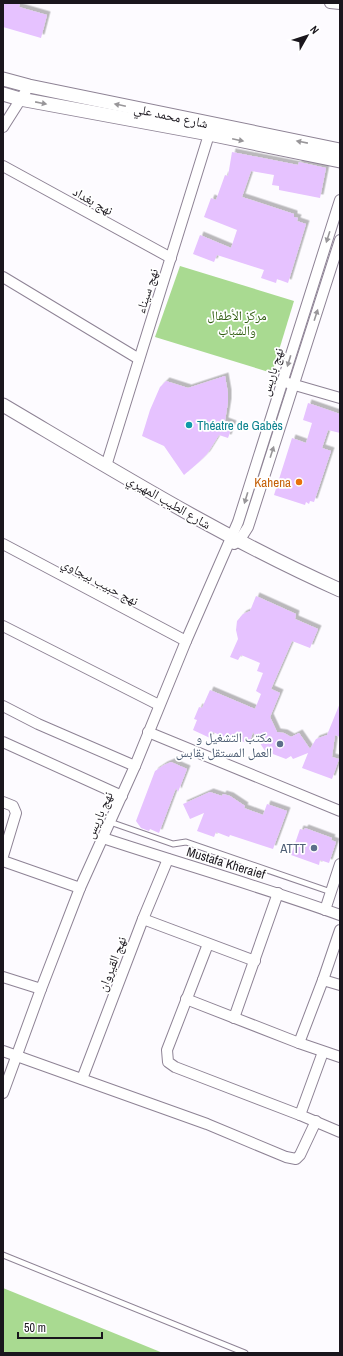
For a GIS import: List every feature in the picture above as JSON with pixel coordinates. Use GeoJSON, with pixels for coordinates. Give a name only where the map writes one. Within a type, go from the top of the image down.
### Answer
{"type":"FeatureCollection","features":[{"type":"Feature","properties":{"kind":"street"},"geometry":{"type":"LineString","coordinates":[[330,3],[340,4]]}},
{"type":"Feature","properties":{"kind":"street","name":"شارع محمد علي"},"geometry":{"type":"LineString","coordinates":[[3,79],[340,161]]}},
{"type":"Feature","properties":{"kind":"street"},"geometry":{"type":"LineString","coordinates":[[3,127],[29,86]]}},
{"type":"Feature","properties":{"kind":"street","name":"شارع محمد علي"},"geometry":{"type":"LineString","coordinates":[[3,94],[20,99],[340,150]]}},
{"type":"Feature","properties":{"kind":"street","name":"نهج سيناء"},"geometry":{"type":"LineString","coordinates":[[106,466],[210,129]]}},
{"type":"Feature","properties":{"kind":"street","name":"نهج بغداد"},"geometry":{"type":"LineString","coordinates":[[3,166],[171,258]]}},
{"type":"Feature","properties":{"kind":"street","name":"نهج باريس"},"geometry":{"type":"LineString","coordinates":[[235,539],[238,522],[318,265],[340,200]]}},
{"type":"Feature","properties":{"kind":"street","name":"نهج باريس"},"geometry":{"type":"LineString","coordinates":[[3,1093],[80,888],[104,838],[135,766],[186,641],[225,551],[248,527],[294,384],[336,271],[340,240]]}},
{"type":"Feature","properties":{"kind":"street"},"geometry":{"type":"LineString","coordinates":[[318,265],[336,271]]}},
{"type":"Feature","properties":{"kind":"street"},"geometry":{"type":"LineString","coordinates":[[3,277],[139,359]]}},
{"type":"Feature","properties":{"kind":"street"},"geometry":{"type":"LineString","coordinates":[[282,381],[340,398]]}},
{"type":"Feature","properties":{"kind":"street","name":"شارع الطيب المهيري"},"geometry":{"type":"LineString","coordinates":[[3,405],[106,466],[235,539],[340,590]]}},
{"type":"Feature","properties":{"kind":"street","name":"نهج حبيب بيجاوي"},"geometry":{"type":"LineString","coordinates":[[3,544],[186,641]]}},
{"type":"Feature","properties":{"kind":"street"},"geometry":{"type":"LineString","coordinates":[[3,626],[159,705]]}},
{"type":"Feature","properties":{"kind":"street"},"geometry":{"type":"LineString","coordinates":[[3,706],[38,724],[135,766]]}},
{"type":"Feature","properties":{"kind":"street"},"geometry":{"type":"LineString","coordinates":[[148,732],[340,811]]}},
{"type":"Feature","properties":{"kind":"street"},"geometry":{"type":"LineString","coordinates":[[3,742],[122,796]]}},
{"type":"Feature","properties":{"kind":"street"},"geometry":{"type":"LineString","coordinates":[[3,802],[13,806],[16,813],[3,856]]}},
{"type":"Feature","properties":{"kind":"street","name":"Mustafa Kheraief"},"geometry":{"type":"LineString","coordinates":[[104,838],[278,893],[340,915]]}},
{"type":"Feature","properties":{"kind":"street","name":"نهج القيروان"},"geometry":{"type":"LineString","coordinates":[[82,1079],[143,919],[168,859]]}},
{"type":"Feature","properties":{"kind":"street"},"geometry":{"type":"LineString","coordinates":[[3,861],[80,888]]}},
{"type":"Feature","properties":{"kind":"street"},"geometry":{"type":"LineString","coordinates":[[325,910],[340,864]]}},
{"type":"Feature","properties":{"kind":"street"},"geometry":{"type":"LineString","coordinates":[[234,1018],[278,893]]}},
{"type":"Feature","properties":{"kind":"street"},"geometry":{"type":"LineString","coordinates":[[143,919],[255,961]]}},
{"type":"Feature","properties":{"kind":"street"},"geometry":{"type":"LineString","coordinates":[[299,1044],[340,930]]}},
{"type":"Feature","properties":{"kind":"street"},"geometry":{"type":"LineString","coordinates":[[208,944],[167,1050],[167,1059],[170,1065],[316,1121],[340,1132]]}},
{"type":"Feature","properties":{"kind":"street"},"geometry":{"type":"LineString","coordinates":[[3,977],[41,989]]}},
{"type":"Feature","properties":{"kind":"street"},"geometry":{"type":"LineString","coordinates":[[323,980],[340,985]]}},
{"type":"Feature","properties":{"kind":"street"},"geometry":{"type":"LineString","coordinates":[[186,999],[299,1044],[340,1057]]}},
{"type":"Feature","properties":{"kind":"street"},"geometry":{"type":"LineString","coordinates":[[3,1051],[207,1124],[286,1157],[296,1159],[300,1155],[316,1121]]}},
{"type":"Feature","properties":{"kind":"street"},"geometry":{"type":"LineString","coordinates":[[300,1115],[323,1052]]}},
{"type":"Feature","properties":{"kind":"lane"},"geometry":{"type":"LineString","coordinates":[[110,822],[173,844],[186,842],[331,892]]}},
{"type":"Feature","properties":{"kind":"lane"},"geometry":{"type":"LineString","coordinates":[[3,1255],[244,1353]]}},
{"type":"Feature","properties":{"kind":"green space","name":"مركز الأطفال والشباب"},"geometry":{"type":"Polygon","coordinates":[[[180,266],[294,301],[272,373],[155,337],[180,266]]]}},
{"type":"Feature","properties":{"kind":"green space"},"geometry":{"type":"Polygon","coordinates":[[[3,1288],[163,1353],[3,1353],[3,1288]]]}},
{"type":"Feature","properties":{"kind":"building"},"geometry":{"type":"Polygon","coordinates":[[[3,3],[20,3],[19,7],[47,15],[41,38],[3,27],[3,3]]]}},
{"type":"Feature","properties":{"kind":"building"},"geometry":{"type":"Polygon","coordinates":[[[232,152],[298,165],[299,162],[326,168],[320,198],[279,190],[279,186],[272,185],[274,175],[251,171],[242,197],[294,214],[294,217],[298,218],[297,221],[306,224],[288,283],[277,279],[276,283],[261,278],[264,270],[217,255],[214,262],[193,254],[200,235],[231,248],[237,230],[204,217],[211,198],[216,200],[225,175],[228,176],[232,152]]]}},
{"type":"Feature","properties":{"kind":"building","name":"Théatre de Gabès"},"geometry":{"type":"Polygon","coordinates":[[[225,376],[228,402],[225,421],[233,424],[228,438],[219,435],[207,454],[184,475],[164,446],[142,436],[150,410],[160,387],[166,381],[188,388],[225,376]]]}},
{"type":"Feature","properties":{"kind":"building"},"geometry":{"type":"Polygon","coordinates":[[[308,403],[340,414],[340,433],[328,430],[322,448],[331,451],[314,502],[310,501],[309,504],[306,502],[305,505],[274,495],[292,438],[306,443],[312,423],[303,420],[308,403]]]}},
{"type":"Feature","properties":{"kind":"building"},"geometry":{"type":"Polygon","coordinates":[[[256,596],[296,614],[295,619],[318,629],[310,648],[292,641],[271,689],[280,693],[270,717],[277,732],[284,733],[291,737],[299,733],[310,749],[316,739],[327,735],[340,703],[340,737],[335,735],[332,757],[339,759],[332,779],[302,768],[308,753],[293,759],[291,756],[286,759],[265,751],[253,732],[249,744],[239,740],[238,743],[213,732],[210,738],[193,730],[197,720],[194,719],[199,707],[202,708],[210,690],[255,709],[261,694],[256,691],[263,673],[257,671],[260,663],[241,655],[238,660],[230,657],[238,639],[236,630],[237,621],[243,614],[250,611],[256,596]]]}},
{"type":"Feature","properties":{"kind":"building"},"geometry":{"type":"Polygon","coordinates":[[[171,762],[187,769],[178,792],[176,788],[159,833],[150,829],[149,831],[141,828],[136,821],[155,771],[171,762]]]}},
{"type":"Feature","properties":{"kind":"building"},"geometry":{"type":"Polygon","coordinates":[[[210,792],[222,796],[223,794],[230,796],[245,806],[244,808],[263,815],[267,804],[287,811],[273,849],[230,835],[229,837],[216,832],[214,837],[197,831],[204,813],[190,819],[183,804],[210,792]]]}},
{"type":"Feature","properties":{"kind":"building","name":"ATTT"},"geometry":{"type":"Polygon","coordinates":[[[305,828],[332,838],[331,840],[336,842],[329,863],[320,860],[319,865],[291,855],[300,829],[304,830],[305,828]]]}},
{"type":"Feature","properties":{"kind":"place","name":"Théatre de Gabès"},"geometry":{"type":"Point","coordinates":[189,425]}},
{"type":"Feature","properties":{"kind":"place","name":"Kahena"},"geometry":{"type":"Point","coordinates":[299,482]}},
{"type":"Feature","properties":{"kind":"place","name":"مكتب التشغيل و العمل المستقل بقابس"},"geometry":{"type":"Point","coordinates":[280,744]}},
{"type":"Feature","properties":{"kind":"place","name":"ATTT"},"geometry":{"type":"Point","coordinates":[314,848]}}]}
